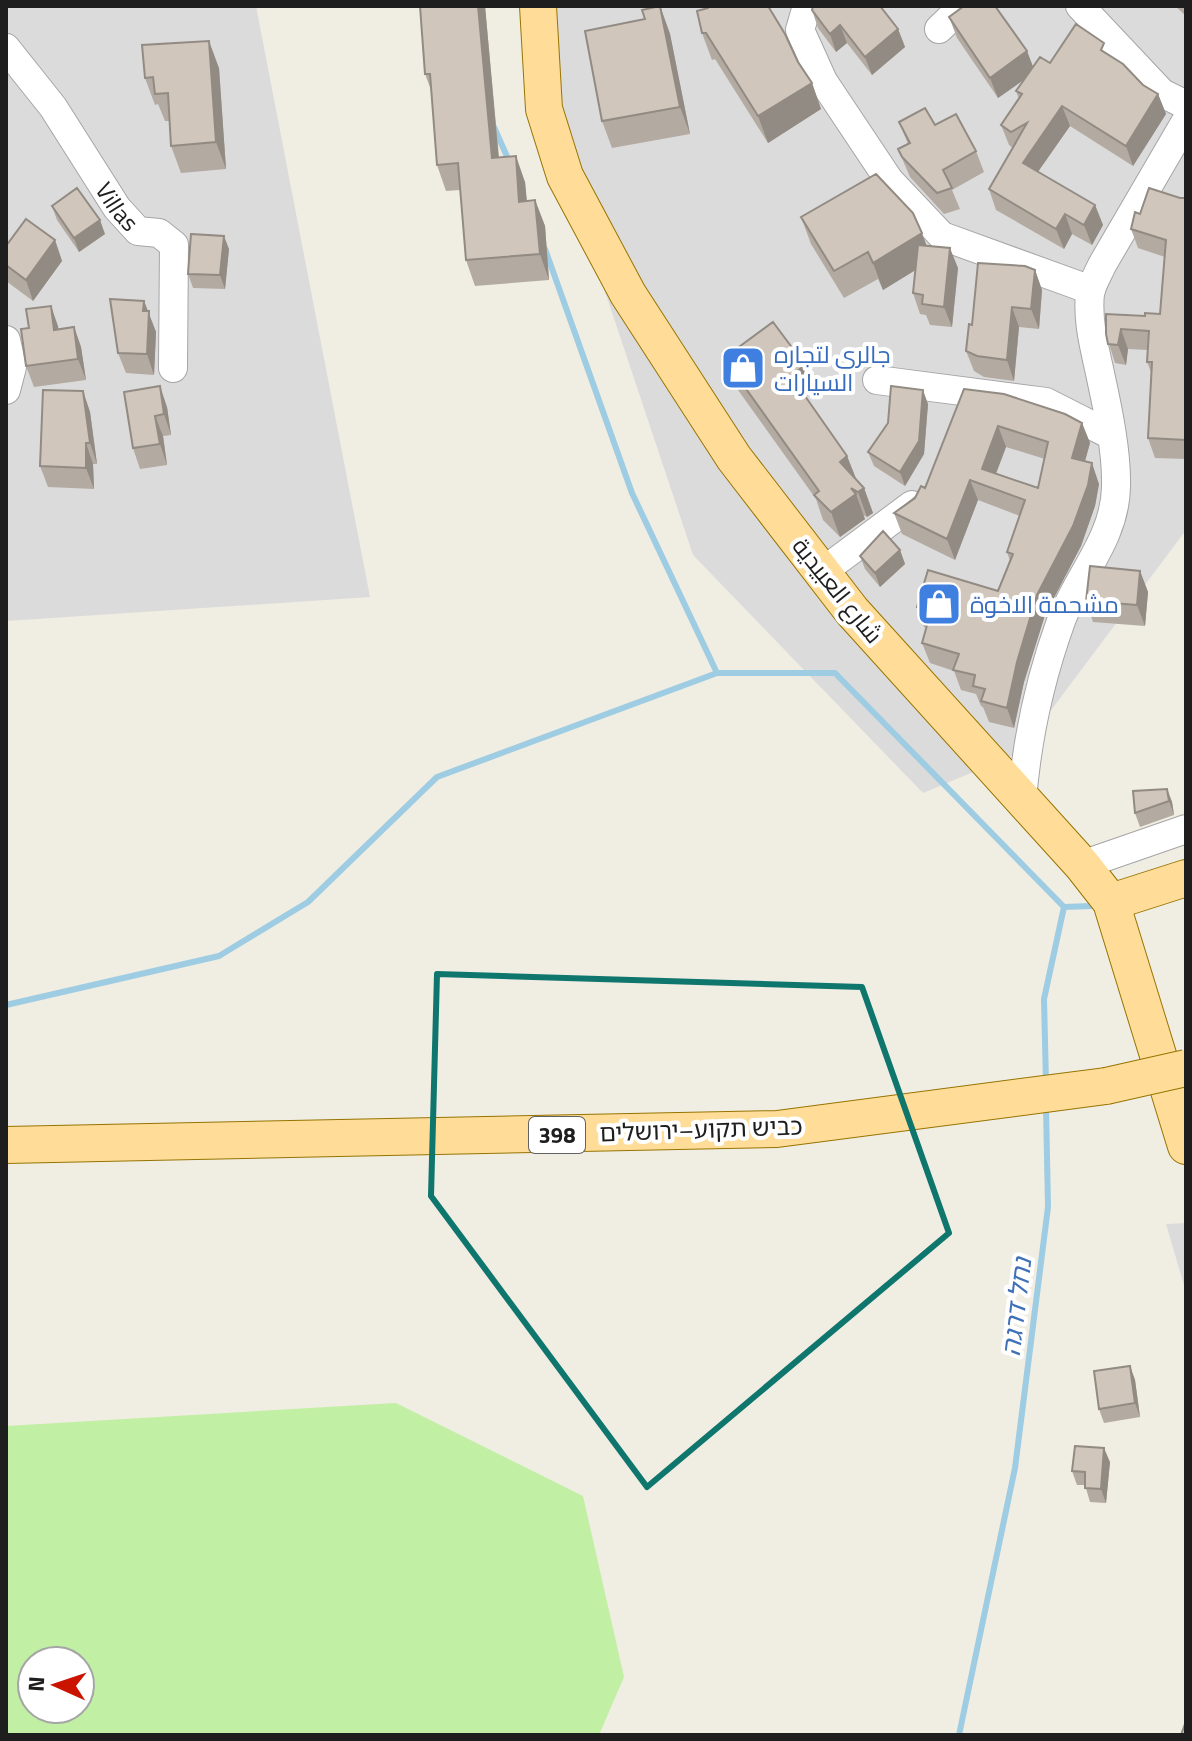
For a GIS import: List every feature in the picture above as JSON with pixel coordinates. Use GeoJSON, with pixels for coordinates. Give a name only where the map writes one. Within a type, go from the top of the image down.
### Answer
{"type":"FeatureCollection","features":[{"type":"Feature","properties":{"kind":"main road","name":"شارع العبيدية"},"geometry":{"type":"LineString","coordinates":[[538,6],[544,109],[565,176],[628,294],[734,458],[852,611],[1082,865],[1111,902],[1186,1146]]}},
{"type":"Feature","properties":{"kind":"main road"},"geometry":{"type":"LineString","coordinates":[[1111,902],[1186,878]]}},
{"type":"Feature","properties":{"kind":"main road","name":"כביש תקוע–ירושלים"},"geometry":{"type":"LineString","coordinates":[[6,1145],[777,1129],[1106,1086],[1186,1068]]}},
{"type":"Feature","properties":{"kind":"street"},"geometry":{"type":"LineString","coordinates":[[807,6],[800,30],[823,81],[889,180],[942,236],[1091,290]]}},
{"type":"Feature","properties":{"kind":"street"},"geometry":{"type":"LineString","coordinates":[[939,29],[963,6]]}},
{"type":"Feature","properties":{"kind":"street"},"geometry":{"type":"LineString","coordinates":[[1080,6],[1162,93],[1186,105]]}},
{"type":"Feature","properties":{"kind":"street","name":"Villas"},"geometry":{"type":"LineString","coordinates":[[6,48],[53,107],[117,208],[138,231],[159,233],[174,245],[173,368]]}},
{"type":"Feature","properties":{"kind":"street"},"geometry":{"type":"LineString","coordinates":[[1022,800],[1025,757],[1033,713],[1062,618],[1104,539],[1113,514],[1116,486],[1111,435],[1089,321],[1091,290],[1102,265],[1186,121]]}},
{"type":"Feature","properties":{"kind":"street"},"geometry":{"type":"LineString","coordinates":[[6,340],[12,367],[6,390]]}},
{"type":"Feature","properties":{"kind":"street"},"geometry":{"type":"LineString","coordinates":[[877,380],[1046,402],[1111,435]]}},
{"type":"Feature","properties":{"kind":"street"},"geometry":{"type":"LineString","coordinates":[[822,572],[912,505]]}},
{"type":"Feature","properties":{"kind":"street"},"geometry":{"type":"LineString","coordinates":[[1082,865],[1186,829]]}},
{"type":"Feature","properties":{"kind":"highlighted area"},"geometry":{"type":"Polygon","coordinates":[[[437,974],[862,987],[949,1233],[647,1487],[431,1196],[437,974]]]}},
{"type":"Feature","properties":{"kind":"shaded area"},"geometry":{"type":"Polygon","coordinates":[[[6,6],[256,6],[370,597],[6,621],[6,6]]]}},
{"type":"Feature","properties":{"kind":"shaded area"},"geometry":{"type":"Polygon","coordinates":[[[537,6],[1186,6],[1186,530],[1019,753],[923,793],[693,555],[544,109],[537,6]]]}},
{"type":"Feature","properties":{"kind":"shaded area"},"geometry":{"type":"Polygon","coordinates":[[[1186,1223],[1186,1292],[1166,1224],[1186,1223]]]}},
{"type":"Feature","properties":{"kind":"green space"},"geometry":{"type":"Polygon","coordinates":[[[396,1403],[583,1496],[624,1677],[599,1735],[6,1735],[6,1426],[396,1403]]]}},
{"type":"Feature","properties":{"kind":"building"},"geometry":{"type":"Polygon","coordinates":[[[420,6],[478,6],[492,158],[516,156],[519,202],[535,200],[540,254],[466,260],[458,163],[437,165],[430,74],[425,74],[420,6]]]}},
{"type":"Feature","properties":{"kind":"building"},"geometry":{"type":"Polygon","coordinates":[[[660,6],[680,107],[602,121],[585,31],[645,19],[642,10],[660,6]]]}},
{"type":"Feature","properties":{"kind":"building"},"geometry":{"type":"Polygon","coordinates":[[[708,6],[768,6],[812,83],[758,116],[706,33],[702,33],[697,11],[708,6]]]}},
{"type":"Feature","properties":{"kind":"building"},"geometry":{"type":"Polygon","coordinates":[[[813,6],[880,6],[898,29],[865,57],[840,25],[830,34],[812,10],[813,6]]]}},
{"type":"Feature","properties":{"kind":"building"},"geometry":{"type":"Polygon","coordinates":[[[964,6],[995,6],[1027,51],[990,78],[949,17],[964,6]]]}},
{"type":"Feature","properties":{"kind":"building"},"geometry":{"type":"Polygon","coordinates":[[[1076,24],[1104,43],[1101,50],[1158,94],[1126,146],[1062,106],[1023,163],[1095,205],[1084,225],[1065,214],[1056,229],[989,189],[1027,123],[1011,132],[1001,125],[1022,94],[1016,91],[1040,57],[1050,63],[1076,24]]]}},
{"type":"Feature","properties":{"kind":"building"},"geometry":{"type":"Polygon","coordinates":[[[209,41],[216,142],[171,146],[168,93],[155,94],[153,77],[145,78],[142,45],[209,41]]]}},
{"type":"Feature","properties":{"kind":"building"},"geometry":{"type":"Polygon","coordinates":[[[925,108],[935,125],[956,114],[976,151],[943,170],[952,188],[937,193],[898,149],[910,143],[899,122],[925,108]]]}},
{"type":"Feature","properties":{"kind":"building"},"geometry":{"type":"Polygon","coordinates":[[[876,174],[913,213],[922,233],[873,263],[868,252],[834,271],[801,217],[876,174]]]}},
{"type":"Feature","properties":{"kind":"building"},"geometry":{"type":"Polygon","coordinates":[[[77,188],[100,220],[74,238],[52,206],[77,188]]]}},
{"type":"Feature","properties":{"kind":"building"},"geometry":{"type":"Polygon","coordinates":[[[1149,188],[1186,198],[1186,440],[1148,438],[1152,362],[1147,362],[1149,331],[1121,329],[1118,345],[1108,344],[1106,334],[1106,314],[1160,314],[1166,240],[1131,229],[1135,212],[1140,214],[1149,188]]]}},
{"type":"Feature","properties":{"kind":"building"},"geometry":{"type":"Polygon","coordinates":[[[26,219],[55,240],[26,280],[6,265],[6,246],[26,219]]]}},
{"type":"Feature","properties":{"kind":"building"},"geometry":{"type":"Polygon","coordinates":[[[191,234],[224,236],[220,275],[188,274],[191,234]]]}},
{"type":"Feature","properties":{"kind":"building"},"geometry":{"type":"Polygon","coordinates":[[[918,245],[950,248],[944,307],[922,304],[923,295],[913,293],[918,245]]]}},
{"type":"Feature","properties":{"kind":"building"},"geometry":{"type":"Polygon","coordinates":[[[978,263],[1025,266],[1035,270],[1031,309],[1012,307],[1007,360],[977,356],[966,351],[969,324],[972,325],[978,263]]]}},
{"type":"Feature","properties":{"kind":"building"},"geometry":{"type":"Polygon","coordinates":[[[110,299],[144,301],[143,311],[149,311],[147,354],[118,353],[110,299]]]}},
{"type":"Feature","properties":{"kind":"building"},"geometry":{"type":"Polygon","coordinates":[[[51,306],[54,330],[74,327],[78,359],[26,366],[21,329],[29,328],[26,309],[51,306]]]}},
{"type":"Feature","properties":{"kind":"building"},"geometry":{"type":"Polygon","coordinates":[[[773,322],[805,365],[791,376],[847,456],[840,462],[864,488],[858,492],[851,488],[856,494],[831,512],[814,495],[819,491],[724,358],[773,322]]]}},
{"type":"Feature","properties":{"kind":"building"},"geometry":{"type":"Polygon","coordinates":[[[160,386],[164,414],[155,416],[160,444],[133,448],[124,392],[160,386]]]}},
{"type":"Feature","properties":{"kind":"building"},"geometry":{"type":"Polygon","coordinates":[[[891,386],[923,390],[919,441],[900,472],[868,452],[888,423],[891,386]]]}},
{"type":"Feature","properties":{"kind":"building"},"geometry":{"type":"Polygon","coordinates":[[[964,389],[1004,394],[1065,414],[1082,423],[1072,458],[1092,463],[1088,485],[1073,526],[1037,595],[1007,708],[981,701],[985,689],[973,686],[975,675],[953,670],[959,654],[922,643],[931,611],[917,607],[928,570],[998,591],[1013,554],[1007,552],[1025,500],[970,480],[947,539],[894,513],[915,498],[921,486],[925,488],[964,389]],[[998,426],[982,469],[1038,488],[1048,442],[998,426]]]}},
{"type":"Feature","properties":{"kind":"building"},"geometry":{"type":"Polygon","coordinates":[[[43,390],[83,391],[90,443],[86,443],[86,468],[40,466],[43,390]]]}},
{"type":"Feature","properties":{"kind":"building"},"geometry":{"type":"Polygon","coordinates":[[[883,531],[900,550],[875,573],[860,556],[883,531]]]}},
{"type":"Feature","properties":{"kind":"building"},"geometry":{"type":"Polygon","coordinates":[[[1090,566],[1140,571],[1137,605],[1086,601],[1090,566]]]}},
{"type":"Feature","properties":{"kind":"building"},"geometry":{"type":"Polygon","coordinates":[[[1167,789],[1169,801],[1135,813],[1133,791],[1167,789]]]}},
{"type":"Feature","properties":{"kind":"building"},"geometry":{"type":"Polygon","coordinates":[[[1130,1366],[1135,1403],[1099,1409],[1094,1371],[1130,1366]]]}},
{"type":"Feature","properties":{"kind":"building"},"geometry":{"type":"Polygon","coordinates":[[[1075,1446],[1104,1448],[1101,1489],[1085,1488],[1085,1472],[1072,1471],[1075,1446]]]}},
{"type":"Feature","properties":{"kind":"waterway"},"geometry":{"type":"LineString","coordinates":[[494,127],[509,161]]}},
{"type":"Feature","properties":{"kind":"waterway"},"geometry":{"type":"LineString","coordinates":[[545,249],[632,493],[717,673]]}},
{"type":"Feature","properties":{"kind":"waterway"},"geometry":{"type":"LineString","coordinates":[[6,1005],[219,956],[308,902],[437,777],[717,673],[835,673],[1064,907]]}},
{"type":"Feature","properties":{"kind":"waterway","name":"נחל דרגה"},"geometry":{"type":"LineString","coordinates":[[1046,1083],[1044,999],[1064,907],[1091,906]]}},
{"type":"Feature","properties":{"kind":"waterway","name":"נחל דרגה"},"geometry":{"type":"LineString","coordinates":[[959,1735],[1015,1468],[1048,1207],[1046,1107]]}},
{"type":"Feature","properties":{"kind":"place","name":"جالري لتجاره السيارات"},"geometry":{"type":"Point","coordinates":[743,368]}},
{"type":"Feature","properties":{"kind":"place","name":"مشحمة الاخوة"},"geometry":{"type":"Point","coordinates":[939,604]}}]}
